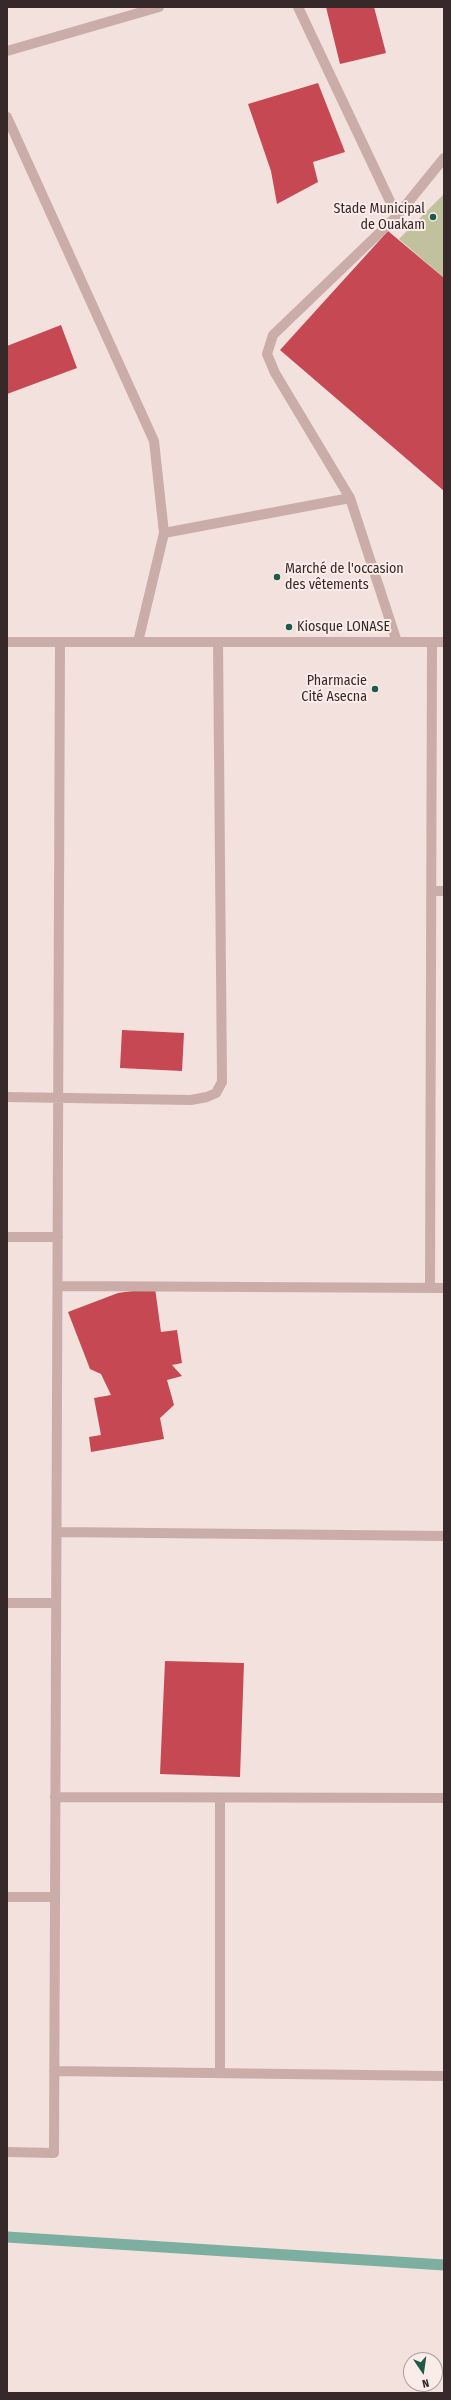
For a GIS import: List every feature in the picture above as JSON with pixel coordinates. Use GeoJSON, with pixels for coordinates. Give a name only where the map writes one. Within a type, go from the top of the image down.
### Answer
{"type":"FeatureCollection","features":[{"type":"Feature","properties":{"kind":"street"},"geometry":{"type":"LineString","coordinates":[[7,51],[159,7]]}},
{"type":"Feature","properties":{"kind":"street"},"geometry":{"type":"LineString","coordinates":[[298,7],[397,216]]}},
{"type":"Feature","properties":{"kind":"street"},"geometry":{"type":"LineString","coordinates":[[7,117],[154,441],[164,533],[138,642]]}},
{"type":"Feature","properties":{"kind":"street"},"geometry":{"type":"LineString","coordinates":[[397,642],[350,498],[275,373],[267,354],[273,335],[397,216],[444,158]]}},
{"type":"Feature","properties":{"kind":"street"},"geometry":{"type":"LineString","coordinates":[[164,533],[350,498]]}},
{"type":"Feature","properties":{"kind":"street"},"geometry":{"type":"LineString","coordinates":[[7,642],[444,642]]}},
{"type":"Feature","properties":{"kind":"street"},"geometry":{"type":"LineString","coordinates":[[7,2152],[54,2153],[60,642]]}},
{"type":"Feature","properties":{"kind":"street"},"geometry":{"type":"LineString","coordinates":[[7,1097],[191,1100],[207,1097],[216,1093],[222,1082],[218,642]]}},
{"type":"Feature","properties":{"kind":"street"},"geometry":{"type":"LineString","coordinates":[[430,1288],[432,642]]}},
{"type":"Feature","properties":{"kind":"street"},"geometry":{"type":"LineString","coordinates":[[432,891],[444,891]]}},
{"type":"Feature","properties":{"kind":"street"},"geometry":{"type":"LineString","coordinates":[[7,1237],[58,1237]]}},
{"type":"Feature","properties":{"kind":"street"},"geometry":{"type":"LineString","coordinates":[[58,1286],[444,1288]]}},
{"type":"Feature","properties":{"kind":"street"},"geometry":{"type":"LineString","coordinates":[[57,1532],[444,1536]]}},
{"type":"Feature","properties":{"kind":"street"},"geometry":{"type":"LineString","coordinates":[[7,1603],[56,1603]]}},
{"type":"Feature","properties":{"kind":"street"},"geometry":{"type":"LineString","coordinates":[[55,1797],[444,1798]]}},
{"type":"Feature","properties":{"kind":"street"},"geometry":{"type":"LineString","coordinates":[[220,1798],[220,2073]]}},
{"type":"Feature","properties":{"kind":"street"},"geometry":{"type":"LineString","coordinates":[[7,1897],[55,1897]]}},
{"type":"Feature","properties":{"kind":"street"},"geometry":{"type":"LineString","coordinates":[[54,2071],[444,2076]]}},
{"type":"Feature","properties":{"kind":"green space","name":"Stade Municipal de Ouakam"},"geometry":{"type":"Polygon","coordinates":[[[444,194],[444,278],[399,239],[444,194]]]}},
{"type":"Feature","properties":{"kind":"building"},"geometry":{"type":"Polygon","coordinates":[[[326,7],[374,7],[386,53],[340,64],[326,7]]]}},
{"type":"Feature","properties":{"kind":"building"},"geometry":{"type":"Polygon","coordinates":[[[318,83],[345,152],[313,162],[318,182],[277,204],[271,171],[248,104],[318,83]]]}},
{"type":"Feature","properties":{"kind":"building"},"geometry":{"type":"Polygon","coordinates":[[[388,231],[444,278],[444,491],[280,350],[388,231]]]}},
{"type":"Feature","properties":{"kind":"building"},"geometry":{"type":"Polygon","coordinates":[[[61,325],[77,368],[7,394],[7,346],[61,325]]]}},
{"type":"Feature","properties":{"kind":"building"},"geometry":{"type":"Polygon","coordinates":[[[122,1030],[184,1033],[182,1071],[120,1068],[122,1030]]]}},
{"type":"Feature","properties":{"kind":"building"},"geometry":{"type":"Polygon","coordinates":[[[155,1288],[161,1332],[177,1330],[182,1363],[172,1365],[182,1376],[167,1380],[174,1405],[160,1418],[164,1439],[91,1452],[89,1437],[101,1435],[94,1398],[111,1395],[101,1374],[90,1369],[68,1312],[118,1293],[155,1288]]]}},
{"type":"Feature","properties":{"kind":"building"},"geometry":{"type":"Polygon","coordinates":[[[165,1661],[244,1663],[240,1777],[160,1774],[165,1661]]]}},
{"type":"Feature","properties":{"kind":"waterway"},"geometry":{"type":"LineString","coordinates":[[7,2237],[444,2265]]}},
{"type":"Feature","properties":{"kind":"place","name":"Stade Municipal de Ouakam"},"geometry":{"type":"Point","coordinates":[433,217]}},
{"type":"Feature","properties":{"kind":"place","name":"Marché de l'occasion des vêtements"},"geometry":{"type":"Point","coordinates":[277,577]}},
{"type":"Feature","properties":{"kind":"place","name":"Kiosque LONASE"},"geometry":{"type":"Point","coordinates":[289,627]}},
{"type":"Feature","properties":{"kind":"place","name":"Pharmacie Cité Asecna"},"geometry":{"type":"Point","coordinates":[375,689]}}]}
